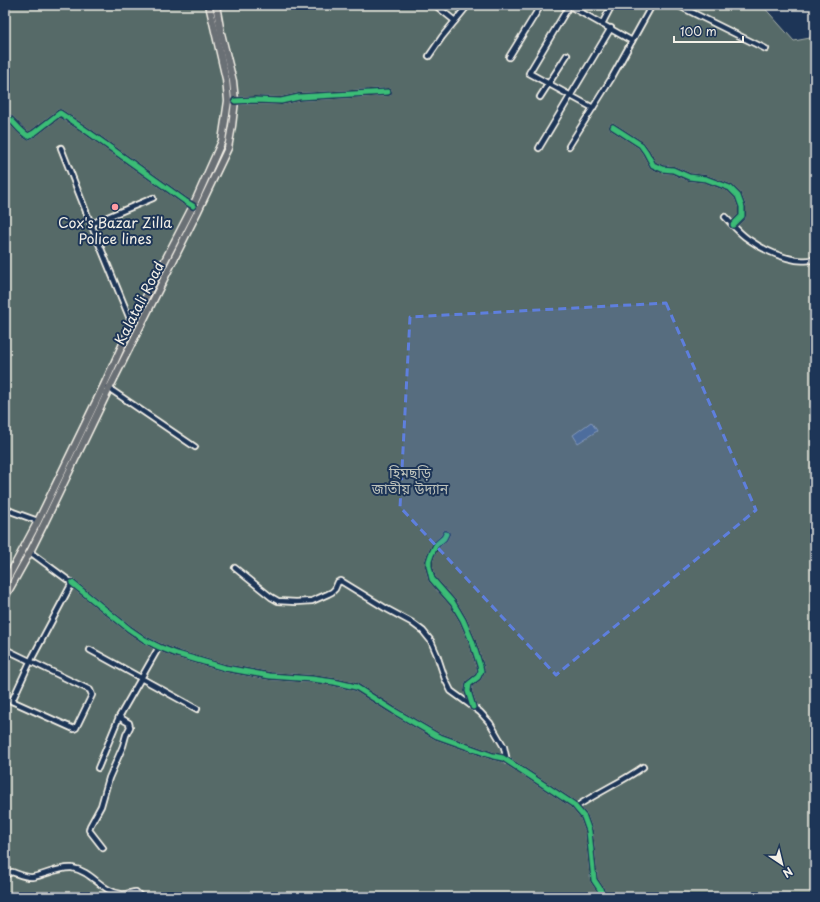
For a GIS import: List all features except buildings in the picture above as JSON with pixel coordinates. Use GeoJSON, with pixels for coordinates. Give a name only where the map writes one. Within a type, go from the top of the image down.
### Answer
{"type":"FeatureCollection","features":[{"type":"Feature","properties":{"kind":"highway","name":"Kalatali Road"},"geometry":{"type":"LineString","coordinates":[[5,597],[30,552],[106,387],[132,324],[193,206],[222,141],[228,101],[226,79],[209,5]]}},
{"type":"Feature","properties":{"kind":"highway","name":"Kalatali Road"},"geometry":{"type":"LineString","coordinates":[[5,583],[106,387],[147,314],[228,148],[235,101],[233,80],[221,33],[216,5]]}},
{"type":"Feature","properties":{"kind":"highway"},"geometry":{"type":"LineString","coordinates":[[139,311],[147,314]]}},
{"type":"Feature","properties":{"kind":"street"},"geometry":{"type":"LineString","coordinates":[[435,5],[455,21]]}},
{"type":"Feature","properties":{"kind":"street"},"geometry":{"type":"LineString","coordinates":[[429,56],[468,5]]}},
{"type":"Feature","properties":{"kind":"street"},"geometry":{"type":"LineString","coordinates":[[509,57],[541,5]]}},
{"type":"Feature","properties":{"kind":"street"},"geometry":{"type":"LineString","coordinates":[[593,108],[530,73],[568,5],[632,41]]}},
{"type":"Feature","properties":{"kind":"street"},"geometry":{"type":"LineString","coordinates":[[602,24],[612,5]]}},
{"type":"Feature","properties":{"kind":"street"},"geometry":{"type":"LineString","coordinates":[[569,146],[611,79],[652,5]]}},
{"type":"Feature","properties":{"kind":"street"},"geometry":{"type":"LineString","coordinates":[[677,5],[766,49]]}},
{"type":"Feature","properties":{"kind":"street"},"geometry":{"type":"LineString","coordinates":[[539,148],[611,28]]}},
{"type":"Feature","properties":{"kind":"street"},"geometry":{"type":"LineString","coordinates":[[540,97],[567,55]]}},
{"type":"Feature","properties":{"kind":"street"},"geometry":{"type":"LineString","coordinates":[[235,101],[281,101],[299,97],[388,92]]}},
{"type":"Feature","properties":{"kind":"street"},"geometry":{"type":"LineString","coordinates":[[5,115],[13,120],[22,132],[28,136],[60,113],[193,206]]}},
{"type":"Feature","properties":{"kind":"street"},"geometry":{"type":"LineString","coordinates":[[613,128],[641,146],[653,165],[662,169],[673,170],[690,177],[706,179],[730,188],[738,196],[742,207],[742,216],[733,225]]}},
{"type":"Feature","properties":{"kind":"street"},"geometry":{"type":"LineString","coordinates":[[61,148],[132,324]]}},
{"type":"Feature","properties":{"kind":"street"},"geometry":{"type":"LineString","coordinates":[[91,224],[153,198]]}},
{"type":"Feature","properties":{"kind":"street"},"geometry":{"type":"LineString","coordinates":[[725,217],[747,238],[770,252],[797,260],[815,260]]}},
{"type":"Feature","properties":{"kind":"street"},"geometry":{"type":"LineString","coordinates":[[106,387],[195,447]]}},
{"type":"Feature","properties":{"kind":"street"},"geometry":{"type":"LineString","coordinates":[[5,508],[38,521]]}},
{"type":"Feature","properties":{"kind":"street"},"geometry":{"type":"LineString","coordinates":[[446,534],[444,538],[436,545],[431,555],[429,566],[432,580],[453,603],[462,620],[472,641],[478,660],[481,671],[478,677],[469,684],[468,691],[473,707]]}},
{"type":"Feature","properties":{"kind":"street"},"geometry":{"type":"LineString","coordinates":[[30,552],[72,583],[129,629],[145,640],[159,647],[177,654],[225,668],[270,676],[312,678],[356,687],[437,736],[505,760],[573,804],[584,817],[589,831],[594,880],[603,897]]}},
{"type":"Feature","properties":{"kind":"street"},"geometry":{"type":"LineString","coordinates":[[234,568],[278,601],[312,601],[328,594],[335,589],[338,582],[341,581],[411,622],[423,631],[431,641],[444,679],[451,691],[480,712],[490,724],[504,747],[505,760]]}},
{"type":"Feature","properties":{"kind":"street"},"geometry":{"type":"LineString","coordinates":[[12,701],[30,662],[72,583]]}},
{"type":"Feature","properties":{"kind":"street"},"geometry":{"type":"LineString","coordinates":[[98,768],[119,717],[159,647]]}},
{"type":"Feature","properties":{"kind":"street"},"geometry":{"type":"LineString","coordinates":[[5,649],[90,690],[92,695],[76,728],[74,729],[5,698]]}},
{"type":"Feature","properties":{"kind":"street"},"geometry":{"type":"LineString","coordinates":[[90,650],[197,710]]}},
{"type":"Feature","properties":{"kind":"street"},"geometry":{"type":"LineString","coordinates":[[102,848],[89,830],[101,806],[109,778],[130,727],[129,723],[119,717]]}},
{"type":"Feature","properties":{"kind":"street"},"geometry":{"type":"LineString","coordinates":[[576,807],[643,767]]}},
{"type":"Feature","properties":{"kind":"street"},"geometry":{"type":"LineString","coordinates":[[5,875],[12,872],[23,876],[32,877],[61,869],[73,868],[87,873],[109,891],[122,894],[136,892],[141,897]]}},
{"type":"Feature","properties":{"kind":"highlighted area"},"geometry":{"type":"Polygon","coordinates":[[[666,303],[756,510],[556,675],[400,507],[410,317],[666,303]]]}},
{"type":"Feature","properties":{"kind":"green space","name":"হিমছড়ি জাতীয় উদ্যান"},"geometry":{"type":"Polygon","coordinates":[[[5,5],[762,5],[794,41],[810,38],[815,22],[815,897],[5,897],[5,5]]]}},
{"type":"Feature","properties":{"kind":"water"},"geometry":{"type":"Polygon","coordinates":[[[591,422],[597,431],[578,443],[573,435],[591,422]]]}},
{"type":"Feature","properties":{"kind":"cycle path"},"geometry":{"type":"LineString","coordinates":[[235,101],[281,101],[299,97],[388,92]]}},
{"type":"Feature","properties":{"kind":"cycle path"},"geometry":{"type":"LineString","coordinates":[[5,115],[28,136],[60,113],[193,206]]}},
{"type":"Feature","properties":{"kind":"cycle path"},"geometry":{"type":"LineString","coordinates":[[613,127],[641,145],[653,165],[662,169],[673,170],[689,177],[706,179],[730,188],[738,196],[742,207],[742,216],[733,225]]}},
{"type":"Feature","properties":{"kind":"cycle path"},"geometry":{"type":"LineString","coordinates":[[446,534],[444,538],[436,545],[431,555],[429,566],[432,579],[453,603],[463,620],[480,666],[481,671],[478,677],[469,684],[468,691],[473,707]]}},
{"type":"Feature","properties":{"kind":"cycle path"},"geometry":{"type":"LineString","coordinates":[[72,583],[129,629],[145,640],[159,647],[177,654],[225,668],[270,676],[334,682],[356,687],[437,736],[493,756],[503,758],[573,804],[584,817],[589,831],[594,880],[603,897]]}},
{"type":"Feature","properties":{"kind":"place","name":"Cox's Bazar Zilla Police lines"},"geometry":{"type":"Point","coordinates":[115,207]}}]}
